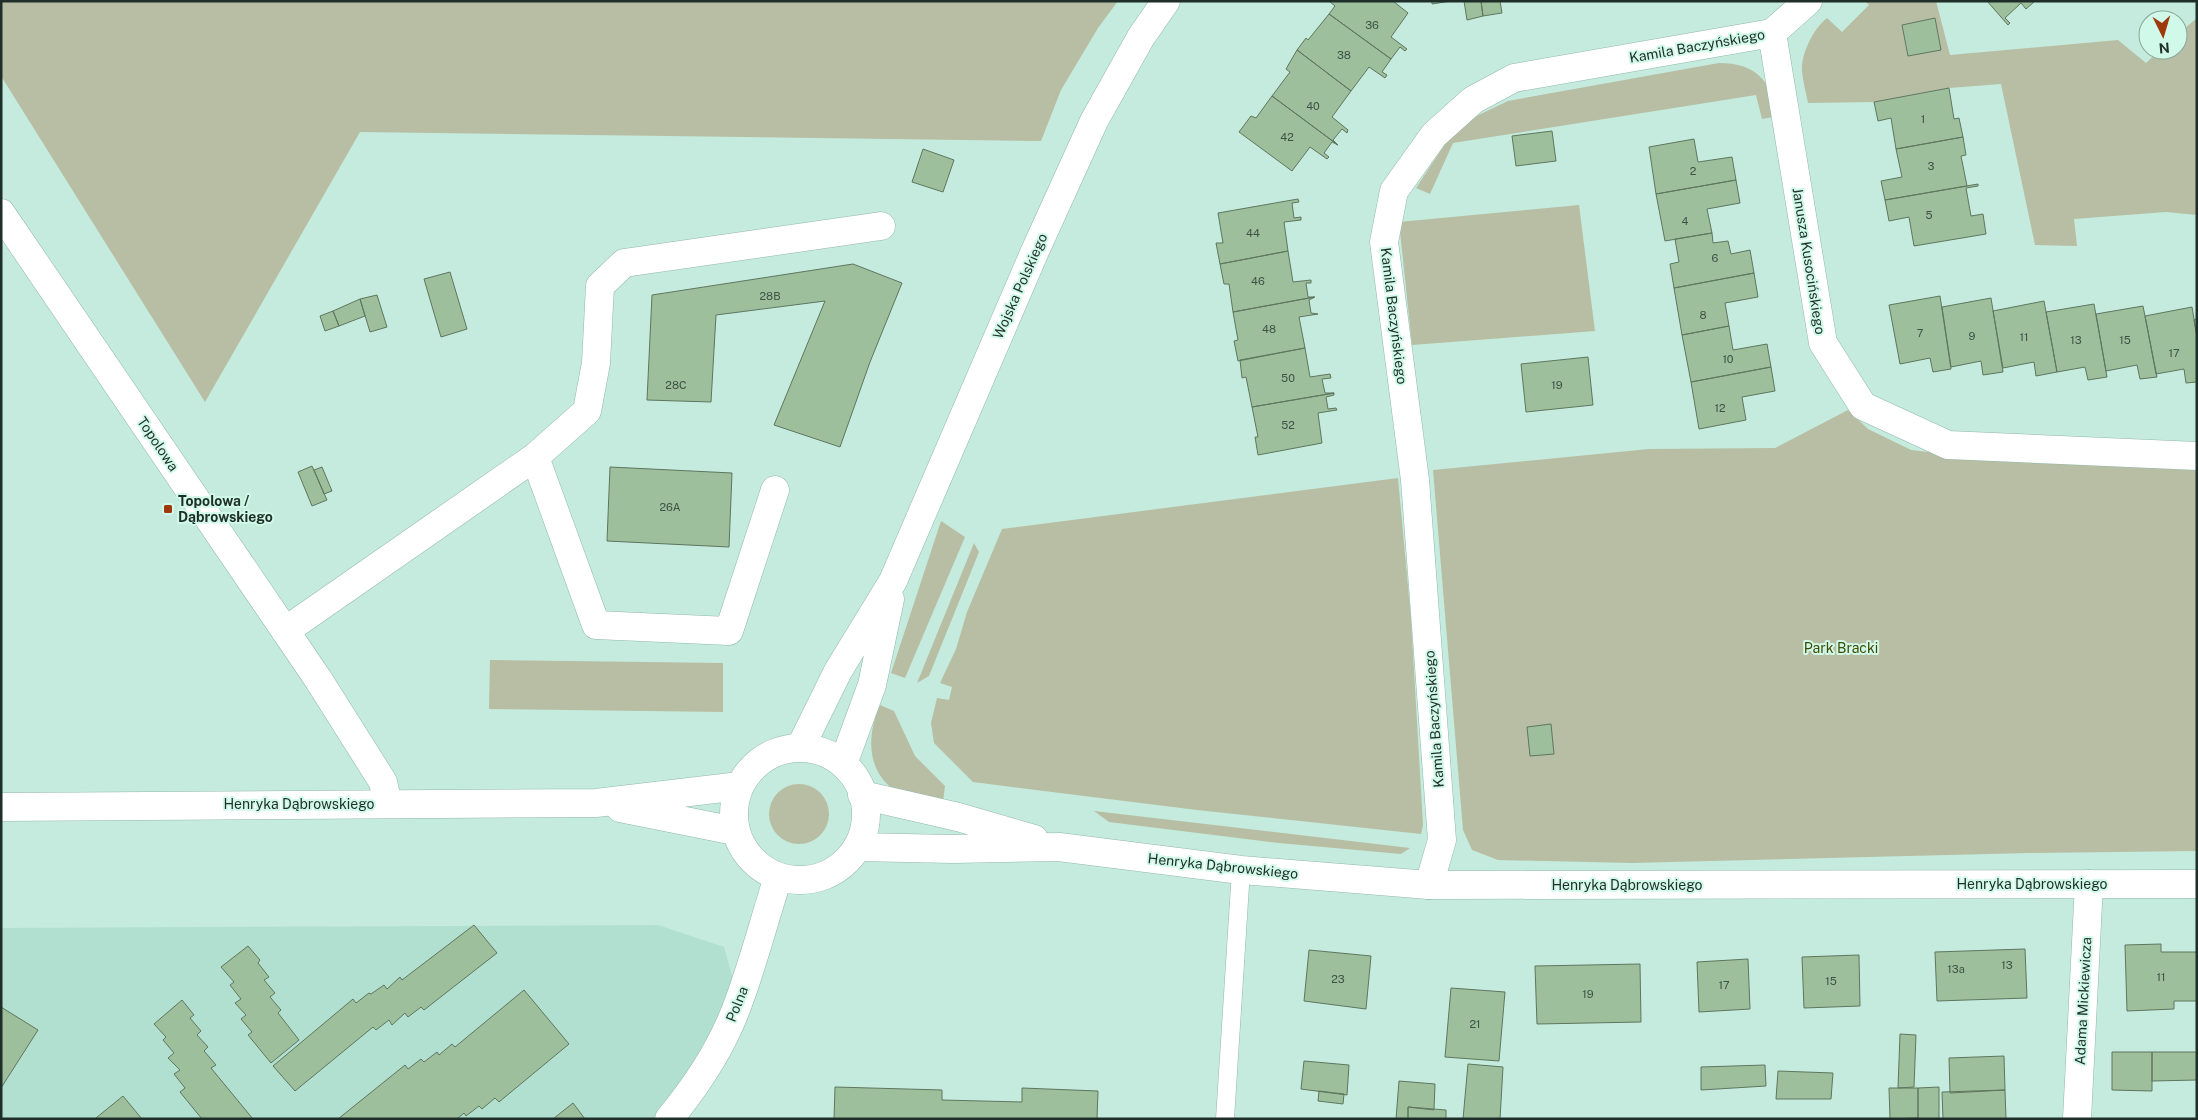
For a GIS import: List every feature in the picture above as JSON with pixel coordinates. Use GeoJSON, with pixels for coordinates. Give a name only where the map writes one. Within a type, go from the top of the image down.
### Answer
{"type":"FeatureCollection","features":[{"type":"Feature","properties":{"kind":"street","name":"Wojska Polskiego"},"geometry":{"type":"LineString","coordinates":[[894,581],[1035,251],[1094,121],[1140,37],[1166,1]]}},
{"type":"Feature","properties":{"kind":"street","name":"Kamila Baczyńskiego"},"geometry":{"type":"LineString","coordinates":[[1429,886],[1442,840],[1415,480],[1384,242],[1394,191],[1434,135],[1473,100],[1514,78],[1772,33],[1808,1]]}},
{"type":"Feature","properties":{"kind":"street","name":"Janusza Kusocińskiego"},"geometry":{"type":"LineString","coordinates":[[1772,33],[1823,343],[1863,406],[1948,445],[2197,456]]}},
{"type":"Feature","properties":{"kind":"street","name":"Topolowa"},"geometry":{"type":"LineString","coordinates":[[1,213],[285,631],[381,777],[388,804]]}},
{"type":"Feature","properties":{"kind":"street"},"geometry":{"type":"LineString","coordinates":[[285,631],[535,456],[587,411],[596,363],[600,286],[624,263],[881,226]]}},
{"type":"Feature","properties":{"kind":"street"},"geometry":{"type":"LineString","coordinates":[[535,456],[596,626],[728,631],[775,490]]}},
{"type":"Feature","properties":{"kind":"street"},"geometry":{"type":"LineString","coordinates":[[800,748],[838,671],[894,581]]}},
{"type":"Feature","properties":{"kind":"street"},"geometry":{"type":"LineString","coordinates":[[843,764],[872,685],[894,581]]}},
{"type":"Feature","properties":{"kind":"street"},"geometry":{"type":"LineString","coordinates":[[800,748],[816,750],[843,764],[858,782],[865,803],[865,826],[857,847],[842,865],[823,876],[800,880],[778,877],[759,866],[744,851],[735,831],[734,808],[740,786],[750,771],[764,758],[781,751],[800,748]]}},
{"type":"Feature","properties":{"kind":"street"},"geometry":{"type":"LineString","coordinates":[[596,803],[740,786]]}},
{"type":"Feature","properties":{"kind":"street"},"geometry":{"type":"LineString","coordinates":[[862,795],[958,817],[1059,847]]}},
{"type":"Feature","properties":{"kind":"street"},"geometry":{"type":"LineString","coordinates":[[596,803],[735,831]]}},
{"type":"Feature","properties":{"kind":"street","name":"Henryka Dąbrowskiego"},"geometry":{"type":"LineString","coordinates":[[1,806],[596,803]]}},
{"type":"Feature","properties":{"kind":"street"},"geometry":{"type":"LineString","coordinates":[[857,847],[953,849],[1059,847]]}},
{"type":"Feature","properties":{"kind":"street","name":"Henryka Dąbrowskiego"},"geometry":{"type":"LineString","coordinates":[[1059,847],[1241,870],[1429,886],[2197,884]]}},
{"type":"Feature","properties":{"kind":"street","name":"Polna"},"geometry":{"type":"LineString","coordinates":[[669,1119],[701,1076],[721,1042],[739,1002],[778,877]]}},
{"type":"Feature","properties":{"kind":"street","name":"Adama Mickiewicza"},"geometry":{"type":"LineString","coordinates":[[2077,1119],[2089,884]]}},
{"type":"Feature","properties":{"kind":"lane"},"geometry":{"type":"LineString","coordinates":[[1225,1119],[1241,870]]}},
{"type":"Feature","properties":{"kind":"shaded area"},"geometry":{"type":"Polygon","coordinates":[[[658,925],[724,947],[739,1002],[669,1119],[1,1119],[1,928],[658,925]]]}},
{"type":"Feature","properties":{"kind":"green space"},"geometry":{"type":"Polygon","coordinates":[[[1,1],[1118,1],[1098,28],[1061,90],[1041,141],[360,132],[205,402],[1,76],[1,1]]]}},
{"type":"Feature","properties":{"kind":"green space"},"geometry":{"type":"Polygon","coordinates":[[[1865,1],[1936,1],[1950,55],[2118,40],[2138,56],[2138,60],[2142,60],[2146,63],[2149,60],[2188,60],[2188,26],[2197,18],[2197,215],[2166,212],[2074,219],[2077,246],[2035,245],[2001,84],[1949,88],[1874,102],[1808,103],[1802,75],[1802,64],[1809,42],[1827,18],[1842,32],[1869,5],[1865,1]],[[1935,18],[1902,25],[1908,56],[1940,50],[1935,18]]]}},
{"type":"Feature","properties":{"kind":"green space"},"geometry":{"type":"Polygon","coordinates":[[[1719,63],[1743,66],[1760,76],[1771,93],[1779,116],[1762,119],[1756,95],[1453,143],[1430,194],[1416,188],[1449,138],[1468,120],[1508,101],[1719,63]]]}},
{"type":"Feature","properties":{"kind":"green space"},"geometry":{"type":"Polygon","coordinates":[[[1579,205],[1595,331],[1412,345],[1399,222],[1579,205]]]}},
{"type":"Feature","properties":{"kind":"green space","name":"Park Bracki"},"geometry":{"type":"Polygon","coordinates":[[[1848,410],[1868,429],[1911,450],[1962,456],[2197,468],[2197,851],[2028,853],[1632,863],[1498,860],[1472,850],[1463,830],[1433,470],[1649,449],[1775,448],[1848,410]]]}},
{"type":"Feature","properties":{"kind":"green space"},"geometry":{"type":"Polygon","coordinates":[[[1398,478],[1411,619],[1423,825],[1421,834],[1197,810],[973,782],[934,743],[931,723],[937,698],[949,700],[952,687],[940,683],[956,649],[967,612],[1002,529],[1398,478]]]}},
{"type":"Feature","properties":{"kind":"green space"},"geometry":{"type":"Polygon","coordinates":[[[941,521],[965,537],[905,678],[891,673],[941,521]]]}},
{"type":"Feature","properties":{"kind":"green space"},"geometry":{"type":"Polygon","coordinates":[[[974,543],[979,552],[929,676],[917,683],[974,543]]]}},
{"type":"Feature","properties":{"kind":"green space"},"geometry":{"type":"Polygon","coordinates":[[[490,660],[723,663],[723,712],[489,709],[490,660]]]}},
{"type":"Feature","properties":{"kind":"green space"},"geometry":{"type":"Polygon","coordinates":[[[880,705],[894,711],[915,756],[945,786],[943,802],[898,792],[885,782],[878,772],[874,762],[871,740],[880,705]]]}},
{"type":"Feature","properties":{"kind":"green space"},"geometry":{"type":"Polygon","coordinates":[[[799,784],[816,789],[824,797],[829,814],[824,831],[816,839],[799,844],[782,839],[774,831],[769,814],[774,797],[782,789],[799,784]]]}},
{"type":"Feature","properties":{"kind":"green space"},"geometry":{"type":"Polygon","coordinates":[[[1094,811],[1410,848],[1401,854],[1279,843],[1109,822],[1094,811]]]}},
{"type":"Feature","properties":{"kind":"building"},"geometry":{"type":"Polygon","coordinates":[[[1329,1],[1393,1],[1408,13],[1391,37],[1407,49],[1405,51],[1400,47],[1391,59],[1329,14],[1335,6],[1329,1]]]}},
{"type":"Feature","properties":{"kind":"building"},"geometry":{"type":"Polygon","coordinates":[[[1432,1],[1451,1],[1432,4],[1432,1]]]}},
{"type":"Feature","properties":{"kind":"building"},"geometry":{"type":"Polygon","coordinates":[[[1464,1],[1481,1],[1483,16],[1467,20],[1464,1]]]}},
{"type":"Feature","properties":{"kind":"building"},"geometry":{"type":"Polygon","coordinates":[[[1481,1],[1500,1],[1502,13],[1483,16],[1481,1]]]}},
{"type":"Feature","properties":{"kind":"building"},"geometry":{"type":"Polygon","coordinates":[[[1987,1],[2035,1],[2026,9],[2021,3],[2005,18],[2010,23],[2008,25],[1987,1]]]}},
{"type":"Feature","properties":{"kind":"building"},"geometry":{"type":"Polygon","coordinates":[[[1329,14],[1391,59],[1382,72],[1387,75],[1385,78],[1369,67],[1351,91],[1297,50],[1306,38],[1308,40],[1329,14]]]}},
{"type":"Feature","properties":{"kind":"building"},"geometry":{"type":"Polygon","coordinates":[[[1935,18],[1941,50],[1908,56],[1902,25],[1935,18]]]}},
{"type":"Feature","properties":{"kind":"building"},"geometry":{"type":"Polygon","coordinates":[[[1297,50],[1351,91],[1332,117],[1348,130],[1347,133],[1342,129],[1333,140],[1338,145],[1272,96],[1290,72],[1286,69],[1297,50]]]}},
{"type":"Feature","properties":{"kind":"building"},"geometry":{"type":"Polygon","coordinates":[[[1949,88],[1954,119],[1959,118],[1963,137],[1896,149],[1891,118],[1878,121],[1874,102],[1949,88]]]}},
{"type":"Feature","properties":{"kind":"building"},"geometry":{"type":"Polygon","coordinates":[[[1272,96],[1338,145],[1332,142],[1324,153],[1329,157],[1327,159],[1310,147],[1292,171],[1239,132],[1251,116],[1256,118],[1272,96]]]}},
{"type":"Feature","properties":{"kind":"building"},"geometry":{"type":"Polygon","coordinates":[[[1552,131],[1556,161],[1516,166],[1512,136],[1552,131]]]}},
{"type":"Feature","properties":{"kind":"building"},"geometry":{"type":"Polygon","coordinates":[[[1963,137],[1966,155],[1961,156],[1967,186],[1885,200],[1881,181],[1902,177],[1896,149],[1963,137]]]}},
{"type":"Feature","properties":{"kind":"building"},"geometry":{"type":"Polygon","coordinates":[[[1694,139],[1698,162],[1732,157],[1736,180],[1656,194],[1649,147],[1694,139]]]}},
{"type":"Feature","properties":{"kind":"building"},"geometry":{"type":"Polygon","coordinates":[[[923,149],[954,160],[943,192],[912,182],[923,149]]]}},
{"type":"Feature","properties":{"kind":"building"},"geometry":{"type":"Polygon","coordinates":[[[1736,180],[1740,203],[1707,209],[1712,233],[1665,241],[1656,194],[1736,180]]]}},
{"type":"Feature","properties":{"kind":"building"},"geometry":{"type":"Polygon","coordinates":[[[1978,184],[1978,186],[1966,188],[1971,216],[1983,214],[1986,234],[1914,246],[1909,217],[1889,221],[1885,200],[1978,184]]]}},
{"type":"Feature","properties":{"kind":"building"},"geometry":{"type":"Polygon","coordinates":[[[1298,199],[1299,202],[1292,203],[1294,218],[1301,217],[1301,220],[1284,222],[1288,251],[1220,264],[1216,243],[1223,243],[1218,213],[1298,199]]]}},
{"type":"Feature","properties":{"kind":"building"},"geometry":{"type":"Polygon","coordinates":[[[1712,233],[1713,243],[1728,241],[1731,254],[1750,250],[1754,273],[1674,288],[1670,264],[1679,262],[1675,239],[1712,233]]]}},
{"type":"Feature","properties":{"kind":"building"},"geometry":{"type":"Polygon","coordinates":[[[1288,251],[1293,282],[1311,280],[1311,283],[1306,283],[1308,297],[1314,297],[1233,312],[1229,284],[1224,284],[1220,264],[1288,251]]]}},
{"type":"Feature","properties":{"kind":"building"},"geometry":{"type":"Polygon","coordinates":[[[853,264],[902,283],[870,362],[840,447],[774,425],[825,301],[716,315],[711,402],[647,400],[652,295],[853,264]]]}},
{"type":"Feature","properties":{"kind":"building"},"geometry":{"type":"Polygon","coordinates":[[[450,272],[467,329],[441,337],[424,279],[450,272]]]}},
{"type":"Feature","properties":{"kind":"building"},"geometry":{"type":"Polygon","coordinates":[[[1754,273],[1758,297],[1725,303],[1729,326],[1682,335],[1674,288],[1754,273]]]}},
{"type":"Feature","properties":{"kind":"building"},"geometry":{"type":"Polygon","coordinates":[[[377,295],[387,327],[370,332],[360,299],[377,295]]]}},
{"type":"Feature","properties":{"kind":"building"},"geometry":{"type":"Polygon","coordinates":[[[1940,296],[1951,369],[1933,372],[1930,358],[1900,364],[1889,305],[1940,296]]]}},
{"type":"Feature","properties":{"kind":"building"},"geometry":{"type":"Polygon","coordinates":[[[1315,297],[1309,300],[1311,313],[1318,314],[1299,317],[1305,348],[1238,361],[1234,341],[1238,340],[1233,312],[1315,297]]]}},
{"type":"Feature","properties":{"kind":"building"},"geometry":{"type":"Polygon","coordinates":[[[1991,298],[2003,372],[1983,375],[1981,361],[1951,367],[1942,307],[1991,298]]]}},
{"type":"Feature","properties":{"kind":"building"},"geometry":{"type":"Polygon","coordinates":[[[360,299],[365,316],[339,326],[333,311],[360,299]]]}},
{"type":"Feature","properties":{"kind":"building"},"geometry":{"type":"Polygon","coordinates":[[[2044,301],[2057,372],[2036,376],[2034,362],[2003,368],[1993,311],[2044,301]]]}},
{"type":"Feature","properties":{"kind":"building"},"geometry":{"type":"Polygon","coordinates":[[[2094,304],[2107,377],[2088,380],[2085,367],[2057,372],[2046,312],[2094,304]]]}},
{"type":"Feature","properties":{"kind":"building"},"geometry":{"type":"Polygon","coordinates":[[[2143,306],[2157,377],[2140,379],[2137,365],[2106,371],[2096,314],[2143,306]]]}},
{"type":"Feature","properties":{"kind":"building"},"geometry":{"type":"Polygon","coordinates":[[[2192,307],[2197,337],[2197,382],[2186,383],[2184,369],[2156,374],[2145,316],[2192,307]]]}},
{"type":"Feature","properties":{"kind":"building"},"geometry":{"type":"Polygon","coordinates":[[[333,311],[339,326],[325,331],[320,316],[333,311]]]}},
{"type":"Feature","properties":{"kind":"building"},"geometry":{"type":"Polygon","coordinates":[[[2197,319],[2197,337],[2194,320],[2197,319]]]}},
{"type":"Feature","properties":{"kind":"building"},"geometry":{"type":"Polygon","coordinates":[[[1729,326],[1733,350],[1767,344],[1771,367],[1691,382],[1682,335],[1729,326]]]}},
{"type":"Feature","properties":{"kind":"building"},"geometry":{"type":"Polygon","coordinates":[[[1305,348],[1310,377],[1330,374],[1331,378],[1322,379],[1325,393],[1334,393],[1252,407],[1246,377],[1242,378],[1240,360],[1305,348]]]}},
{"type":"Feature","properties":{"kind":"building"},"geometry":{"type":"Polygon","coordinates":[[[1588,357],[1593,405],[1526,412],[1521,364],[1588,357]]]}},
{"type":"Feature","properties":{"kind":"building"},"geometry":{"type":"Polygon","coordinates":[[[1771,367],[1775,391],[1742,397],[1746,420],[1699,429],[1691,382],[1771,367]]]}},
{"type":"Feature","properties":{"kind":"building"},"geometry":{"type":"Polygon","coordinates":[[[1334,393],[1334,395],[1326,397],[1328,409],[1336,408],[1337,410],[1318,413],[1322,443],[1258,455],[1255,437],[1258,437],[1252,407],[1334,393]]]}},
{"type":"Feature","properties":{"kind":"building"},"geometry":{"type":"Polygon","coordinates":[[[312,466],[327,500],[312,506],[298,472],[312,466]]]}},
{"type":"Feature","properties":{"kind":"building"},"geometry":{"type":"Polygon","coordinates":[[[322,467],[332,491],[324,494],[314,470],[322,467]]]}},
{"type":"Feature","properties":{"kind":"building"},"geometry":{"type":"Polygon","coordinates":[[[610,467],[732,473],[729,547],[607,541],[610,467]]]}},
{"type":"Feature","properties":{"kind":"building"},"geometry":{"type":"Polygon","coordinates":[[[1551,724],[1554,754],[1530,756],[1527,727],[1551,724]]]}},
{"type":"Feature","properties":{"kind":"building"},"geometry":{"type":"Polygon","coordinates":[[[474,925],[497,953],[424,1010],[421,1007],[408,1017],[405,1013],[392,1025],[389,1020],[376,1030],[373,1027],[295,1091],[273,1066],[353,999],[356,1003],[384,985],[387,989],[400,977],[402,980],[474,925]]]}},
{"type":"Feature","properties":{"kind":"building"},"geometry":{"type":"Polygon","coordinates":[[[2161,944],[2161,952],[2197,952],[2197,1001],[2174,1001],[2174,1009],[2127,1011],[2125,945],[2161,944]]]}},
{"type":"Feature","properties":{"kind":"building"},"geometry":{"type":"Polygon","coordinates":[[[248,946],[260,960],[258,963],[269,977],[264,980],[275,993],[270,997],[281,1010],[278,1013],[299,1040],[271,1063],[248,1035],[252,1032],[241,1019],[246,1015],[235,1003],[241,999],[230,985],[234,982],[221,967],[248,946]]]}},
{"type":"Feature","properties":{"kind":"building"},"geometry":{"type":"Polygon","coordinates":[[[2025,949],[2027,998],[1937,1001],[1935,952],[2025,949]]]}},
{"type":"Feature","properties":{"kind":"building"},"geometry":{"type":"Polygon","coordinates":[[[1309,950],[1371,956],[1366,1009],[1304,1001],[1309,950]]]}},
{"type":"Feature","properties":{"kind":"building"},"geometry":{"type":"Polygon","coordinates":[[[1859,955],[1860,1006],[1804,1008],[1802,957],[1859,955]]]}},
{"type":"Feature","properties":{"kind":"building"},"geometry":{"type":"Polygon","coordinates":[[[1748,959],[1750,1009],[1699,1012],[1697,962],[1748,959]]]}},
{"type":"Feature","properties":{"kind":"building"},"geometry":{"type":"Polygon","coordinates":[[[1640,964],[1641,1022],[1537,1024],[1535,966],[1640,964]]]}},
{"type":"Feature","properties":{"kind":"building"},"geometry":{"type":"Polygon","coordinates":[[[1451,988],[1505,992],[1499,1061],[1445,1057],[1451,988]]]}},
{"type":"Feature","properties":{"kind":"building"},"geometry":{"type":"Polygon","coordinates":[[[524,990],[569,1044],[499,1102],[495,1098],[482,1109],[479,1106],[466,1116],[464,1113],[457,1119],[338,1119],[405,1065],[408,1069],[421,1059],[424,1062],[437,1052],[439,1055],[452,1044],[455,1047],[524,990]]]}},
{"type":"Feature","properties":{"kind":"building"},"geometry":{"type":"Polygon","coordinates":[[[182,1000],[194,1015],[190,1018],[201,1031],[197,1035],[208,1047],[204,1051],[216,1065],[211,1068],[253,1119],[202,1119],[180,1092],[185,1088],[174,1074],[180,1070],[168,1058],[174,1053],[163,1040],[166,1037],[154,1024],[182,1000]]]}},
{"type":"Feature","properties":{"kind":"building"},"geometry":{"type":"Polygon","coordinates":[[[1,1007],[38,1030],[1,1088],[1,1007]]]}},
{"type":"Feature","properties":{"kind":"building"},"geometry":{"type":"Polygon","coordinates":[[[1900,1034],[1916,1035],[1914,1087],[1898,1088],[1900,1034]]]}},
{"type":"Feature","properties":{"kind":"building"},"geometry":{"type":"Polygon","coordinates":[[[2112,1052],[2152,1052],[2152,1091],[2112,1090],[2112,1052]]]}},
{"type":"Feature","properties":{"kind":"building"},"geometry":{"type":"Polygon","coordinates":[[[2152,1052],[2197,1052],[2197,1080],[2152,1081],[2152,1052]]]}},
{"type":"Feature","properties":{"kind":"building"},"geometry":{"type":"Polygon","coordinates":[[[2004,1056],[2005,1090],[1950,1093],[1949,1058],[2004,1056]]]}},
{"type":"Feature","properties":{"kind":"building"},"geometry":{"type":"Polygon","coordinates":[[[1304,1061],[1349,1065],[1347,1095],[1301,1089],[1304,1061]]]}},
{"type":"Feature","properties":{"kind":"building"},"geometry":{"type":"Polygon","coordinates":[[[1468,1064],[1503,1067],[1500,1119],[1463,1119],[1468,1064]]]}},
{"type":"Feature","properties":{"kind":"building"},"geometry":{"type":"Polygon","coordinates":[[[1765,1065],[1766,1086],[1701,1090],[1701,1067],[1765,1065]]]}},
{"type":"Feature","properties":{"kind":"building"},"geometry":{"type":"Polygon","coordinates":[[[1778,1071],[1833,1073],[1831,1099],[1776,1099],[1778,1071]]]}},
{"type":"Feature","properties":{"kind":"building"},"geometry":{"type":"Polygon","coordinates":[[[1399,1081],[1435,1084],[1434,1110],[1408,1107],[1408,1119],[1396,1119],[1399,1081]]]}},
{"type":"Feature","properties":{"kind":"building"},"geometry":{"type":"Polygon","coordinates":[[[835,1087],[942,1090],[942,1100],[1022,1102],[1022,1088],[1098,1091],[1097,1119],[834,1119],[835,1087]]]}},
{"type":"Feature","properties":{"kind":"building"},"geometry":{"type":"Polygon","coordinates":[[[1939,1087],[1939,1119],[1918,1119],[1918,1088],[1939,1087]]]}},
{"type":"Feature","properties":{"kind":"building"},"geometry":{"type":"Polygon","coordinates":[[[1889,1088],[1918,1088],[1918,1118],[1890,1119],[1889,1088]]]}},
{"type":"Feature","properties":{"kind":"building"},"geometry":{"type":"Polygon","coordinates":[[[2005,1090],[2006,1119],[1943,1119],[1942,1092],[2005,1090]]]}},
{"type":"Feature","properties":{"kind":"building"},"geometry":{"type":"Polygon","coordinates":[[[1319,1091],[1344,1094],[1343,1104],[1318,1101],[1319,1091]]]}},
{"type":"Feature","properties":{"kind":"building"},"geometry":{"type":"Polygon","coordinates":[[[123,1096],[142,1119],[96,1118],[123,1096]]]}},
{"type":"Feature","properties":{"kind":"building"},"geometry":{"type":"Polygon","coordinates":[[[573,1103],[585,1119],[553,1119],[573,1103]]]}},
{"type":"Feature","properties":{"kind":"building"},"geometry":{"type":"Polygon","coordinates":[[[1408,1107],[1446,1110],[1446,1119],[1408,1119],[1408,1107]]]}},
{"type":"Feature","properties":{"kind":"place","name":"Topolowa / Dąbrowskiego"},"geometry":{"type":"Point","coordinates":[168,509]}}]}
